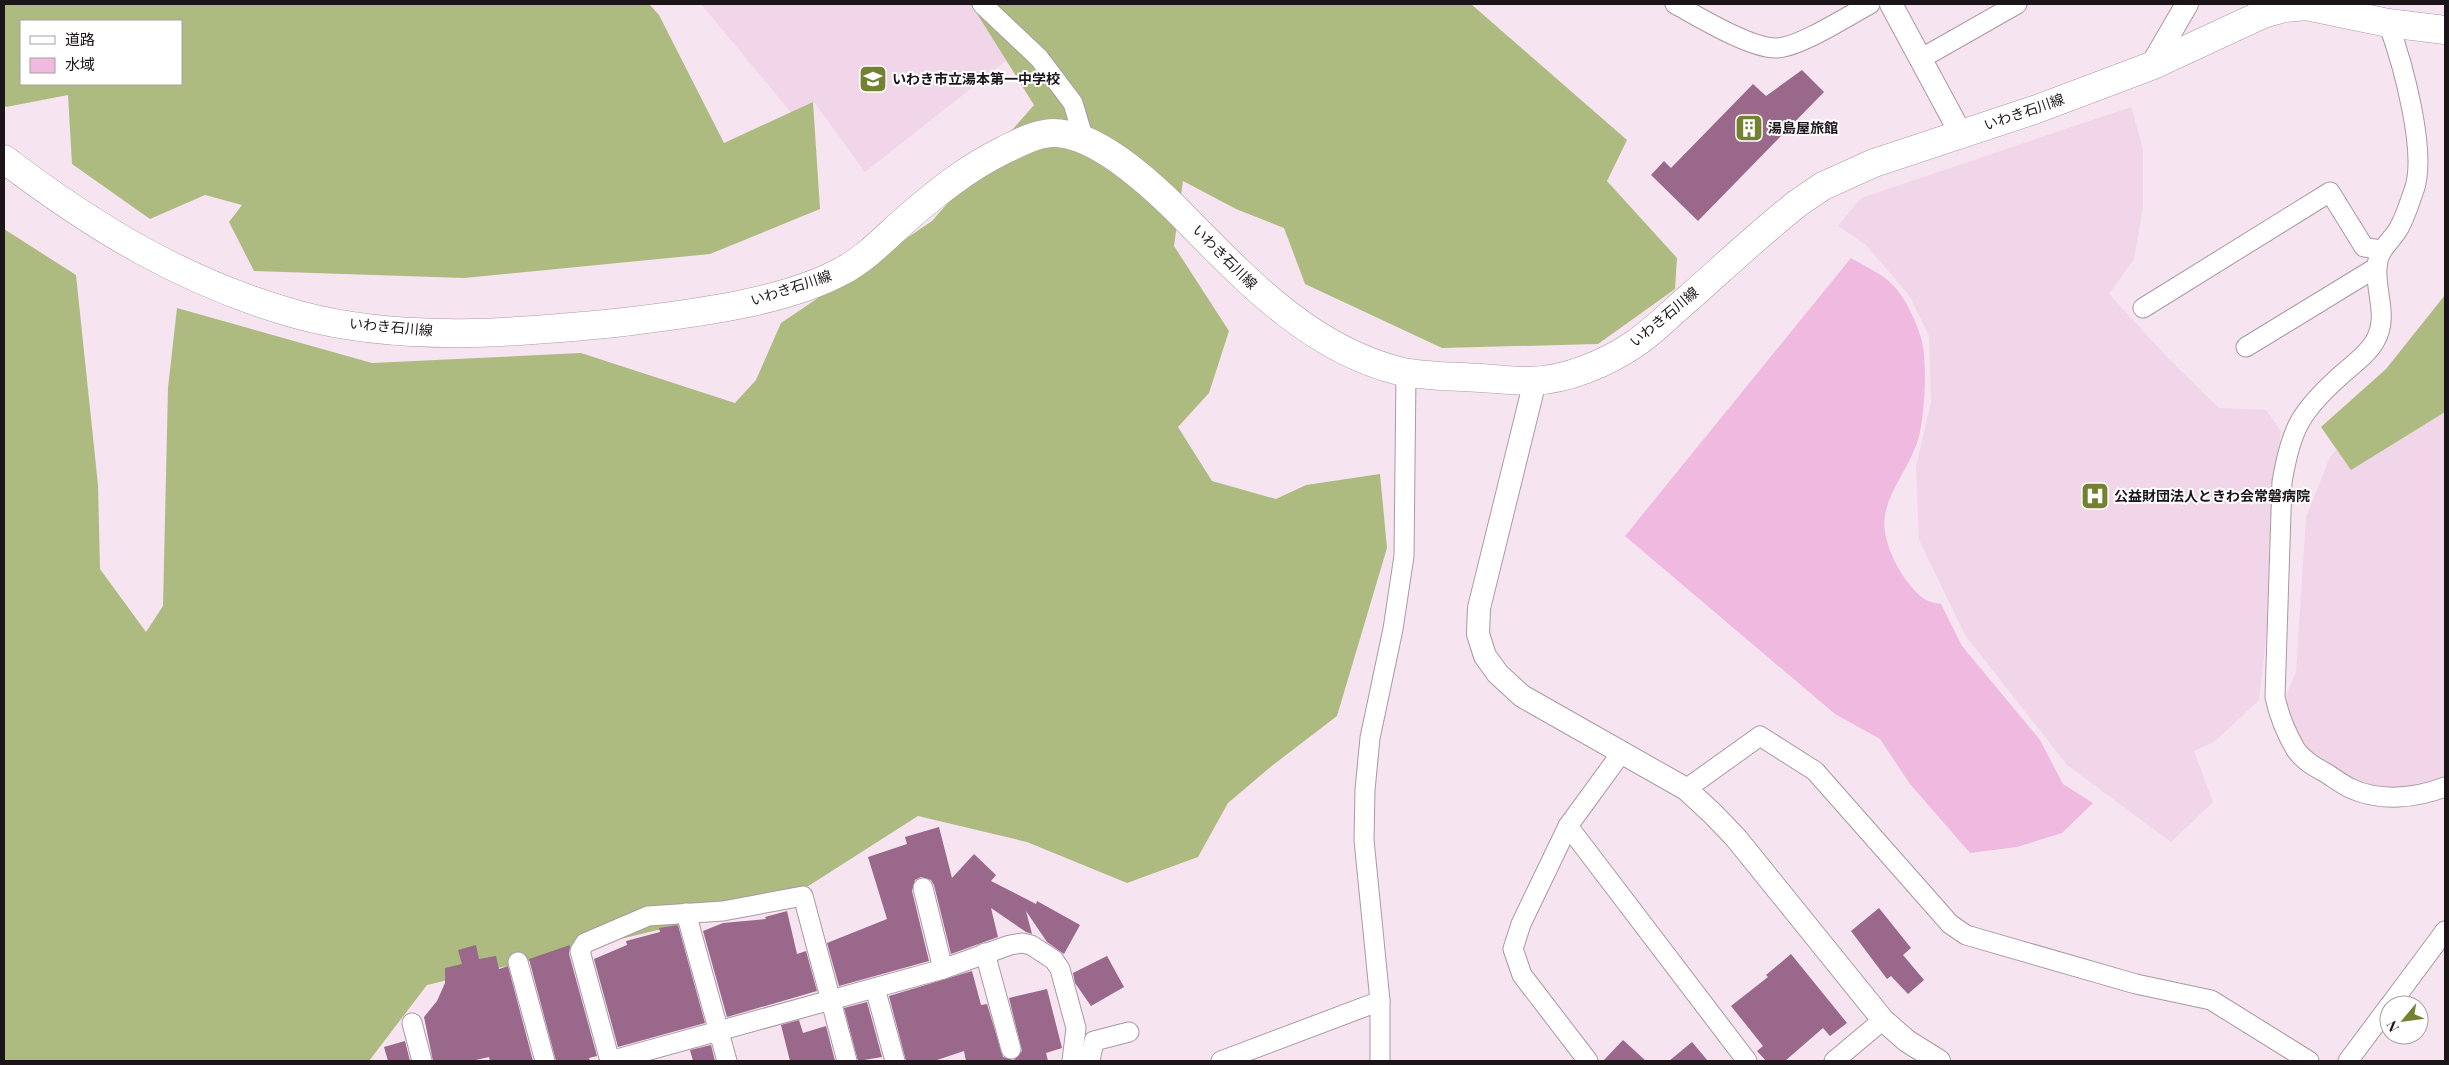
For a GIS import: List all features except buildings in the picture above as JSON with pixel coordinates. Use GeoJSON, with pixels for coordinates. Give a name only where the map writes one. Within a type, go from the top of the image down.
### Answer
{"type":"FeatureCollection","features":[{"type":"Feature","properties":{"kind":"main road","name":"いわき石川線"},"geometry":{"type":"LineString","coordinates":[[4,159],[61,203],[127,244],[185,274],[252,300],[302,316],[357,325],[411,331],[474,333],[538,331],[671,316],[756,300],[818,283],[845,270],[866,255],[934,195],[982,161],[1030,137],[1056,133],[1084,140],[1118,159],[1159,192],[1261,293],[1309,331],[1342,351],[1406,373],[1535,381],[1571,374],[1603,362],[1635,343],[1776,220],[1823,186],[1874,163],[2037,109],[2151,66],[2263,14],[2284,8],[2306,6],[2388,23],[2445,30]]}},
{"type":"Feature","properties":{"kind":"street"},"geometry":{"type":"LineString","coordinates":[[982,4],[1039,58],[1073,103],[1084,140]]}},
{"type":"Feature","properties":{"kind":"street"},"geometry":{"type":"LineString","coordinates":[[1675,4],[1751,42],[1777,48],[1799,42],[1870,4]]}},
{"type":"Feature","properties":{"kind":"street"},"geometry":{"type":"LineString","coordinates":[[1891,4],[1922,58],[1961,134]]}},
{"type":"Feature","properties":{"kind":"street"},"geometry":{"type":"LineString","coordinates":[[1922,58],[2017,4]]}},
{"type":"Feature","properties":{"kind":"street"},"geometry":{"type":"LineString","coordinates":[[2151,66],[2186,4]]}},
{"type":"Feature","properties":{"kind":"street"},"geometry":{"type":"LineString","coordinates":[[2246,346],[2379,259],[2398,229],[2415,190],[2418,145],[2400,58],[2388,23]]}},
{"type":"Feature","properties":{"kind":"street"},"geometry":{"type":"LineString","coordinates":[[2142,308],[2330,192],[2364,247],[2379,259],[2381,326],[2375,342],[2314,399],[2298,423],[2288,450],[2282,482],[2275,697],[2279,718],[2297,750],[2308,762],[2352,789],[2370,795],[2398,798],[2426,794],[2445,788]]}},
{"type":"Feature","properties":{"kind":"street"},"geometry":{"type":"LineString","coordinates":[[1380,1061],[1380,1000],[1364,840],[1365,790],[1370,738],[1393,629],[1404,556],[1406,373]]}},
{"type":"Feature","properties":{"kind":"street"},"geometry":{"type":"LineString","coordinates":[[1535,381],[1479,608],[1478,634],[1484,656],[1498,674],[1522,696],[1686,789],[1736,838],[1883,1020],[1907,1041],[1939,1061]]}},
{"type":"Feature","properties":{"kind":"street"},"geometry":{"type":"LineString","coordinates":[[1686,789],[1760,736],[1815,771],[1950,924],[1966,934],[2136,984],[2211,1000],[2308,1061]]}},
{"type":"Feature","properties":{"kind":"street"},"geometry":{"type":"LineString","coordinates":[[1588,1061],[1522,975],[1514,949],[1520,924],[1568,826],[1622,752]]}},
{"type":"Feature","properties":{"kind":"street"},"geometry":{"type":"LineString","coordinates":[[1568,826],[1747,1061]]}},
{"type":"Feature","properties":{"kind":"street"},"geometry":{"type":"LineString","coordinates":[[923,888],[943,969]]}},
{"type":"Feature","properties":{"kind":"street"},"geometry":{"type":"LineString","coordinates":[[847,1061],[830,1000],[803,896],[723,911],[648,916],[585,943],[580,951],[610,1061],[830,1000],[943,969],[1010,945],[1022,943],[1031,945],[1054,960],[1060,969],[1076,1028],[1072,1061]]}},
{"type":"Feature","properties":{"kind":"street"},"geometry":{"type":"LineString","coordinates":[[686,913],[727,1061]]}},
{"type":"Feature","properties":{"kind":"street"},"geometry":{"type":"LineString","coordinates":[[2398,995],[2445,930]]}},
{"type":"Feature","properties":{"kind":"street"},"geometry":{"type":"LineString","coordinates":[[985,953],[1011,1048]]}},
{"type":"Feature","properties":{"kind":"street"},"geometry":{"type":"LineString","coordinates":[[518,962],[545,1061]]}},
{"type":"Feature","properties":{"kind":"street"},"geometry":{"type":"LineString","coordinates":[[875,988],[895,1061]]}},
{"type":"Feature","properties":{"kind":"street"},"geometry":{"type":"LineString","coordinates":[[1221,1061],[1380,1000]]}},
{"type":"Feature","properties":{"kind":"street"},"geometry":{"type":"LineString","coordinates":[[1834,1061],[1883,1020]]}},
{"type":"Feature","properties":{"kind":"street"},"geometry":{"type":"LineString","coordinates":[[2348,1061],[2379,1020]]}},
{"type":"Feature","properties":{"kind":"street"},"geometry":{"type":"LineString","coordinates":[[412,1023],[422,1061]]}},
{"type":"Feature","properties":{"kind":"street"},"geometry":{"type":"LineString","coordinates":[[1090,1061],[1094,1041],[1129,1032]]}},
{"type":"Feature","properties":{"kind":"shaded area","name":"いわき市立湯本第一中学校"},"geometry":{"type":"Polygon","coordinates":[[[701,4],[978,4],[1011,57],[865,172],[814,102],[793,115],[701,4]]]}},
{"type":"Feature","properties":{"kind":"shaded area","name":"公益財団法人ときわ会常磐病院"},"geometry":{"type":"Polygon","coordinates":[[[2131,107],[2143,149],[2143,207],[2134,259],[2109,294],[2167,357],[2219,408],[2266,410],[2281,431],[2270,525],[2271,594],[2259,700],[2214,742],[2194,751],[2213,802],[2171,842],[2067,765],[1965,635],[1919,540],[1916,467],[1931,402],[1929,336],[1909,295],[1866,245],[1838,226],[1861,198],[2131,107]]]}},
{"type":"Feature","properties":{"kind":"shaded area"},"geometry":{"type":"Polygon","coordinates":[[[2445,381],[2445,786],[2363,793],[2302,754],[2276,719],[2296,672],[2306,517],[2330,457],[2376,406],[2445,381]]]}},
{"type":"Feature","properties":{"kind":"green space"},"geometry":{"type":"Polygon","coordinates":[[[4,4],[649,4],[659,15],[724,143],[813,102],[820,209],[710,254],[464,278],[254,271],[229,222],[242,205],[205,195],[150,219],[72,164],[68,95],[6,107],[4,105],[4,4]]]}},
{"type":"Feature","properties":{"kind":"green space"},"geometry":{"type":"Polygon","coordinates":[[[971,4],[1471,4],[1627,140],[1607,181],[1677,258],[1675,289],[1598,344],[1442,348],[1305,284],[1284,228],[1236,209],[1183,181],[1174,246],[1229,331],[1209,393],[1178,427],[1212,481],[1276,499],[1306,485],[1380,474],[1387,548],[1337,716],[1273,765],[1228,803],[1198,857],[1127,883],[1027,842],[918,816],[788,899],[427,985],[369,1061],[4,1061],[4,229],[76,275],[98,485],[100,569],[146,632],[163,606],[168,388],[177,308],[372,363],[581,353],[735,403],[756,380],[781,323],[932,221],[1034,105],[971,4]]]}},
{"type":"Feature","properties":{"kind":"green space"},"geometry":{"type":"Polygon","coordinates":[[[2445,295],[2445,412],[2351,470],[2321,427],[2386,369],[2445,295]]]}},
{"type":"Feature","properties":{"kind":"water"},"geometry":{"type":"Polygon","coordinates":[[[1851,258],[1884,277],[1898,291],[1913,317],[1923,348],[1925,375],[1924,406],[1920,433],[1913,452],[1887,505],[1884,526],[1890,549],[1901,572],[1915,591],[1927,600],[1941,604],[1962,646],[2040,740],[2063,784],[2093,803],[2062,833],[2017,847],[1970,853],[1910,784],[1880,739],[1835,714],[1625,536],[1851,258]]]}},
{"type":"Feature","properties":{"kind":"place","name":"いわき市立湯本第一中学校"},"geometry":{"type":"Point","coordinates":[873,79]}},
{"type":"Feature","properties":{"kind":"place","name":"湯島屋旅館"},"geometry":{"type":"Point","coordinates":[1749,128]}},
{"type":"Feature","properties":{"kind":"place","name":"公益財団法人ときわ会常磐病院"},"geometry":{"type":"Point","coordinates":[2095,496]}}]}
